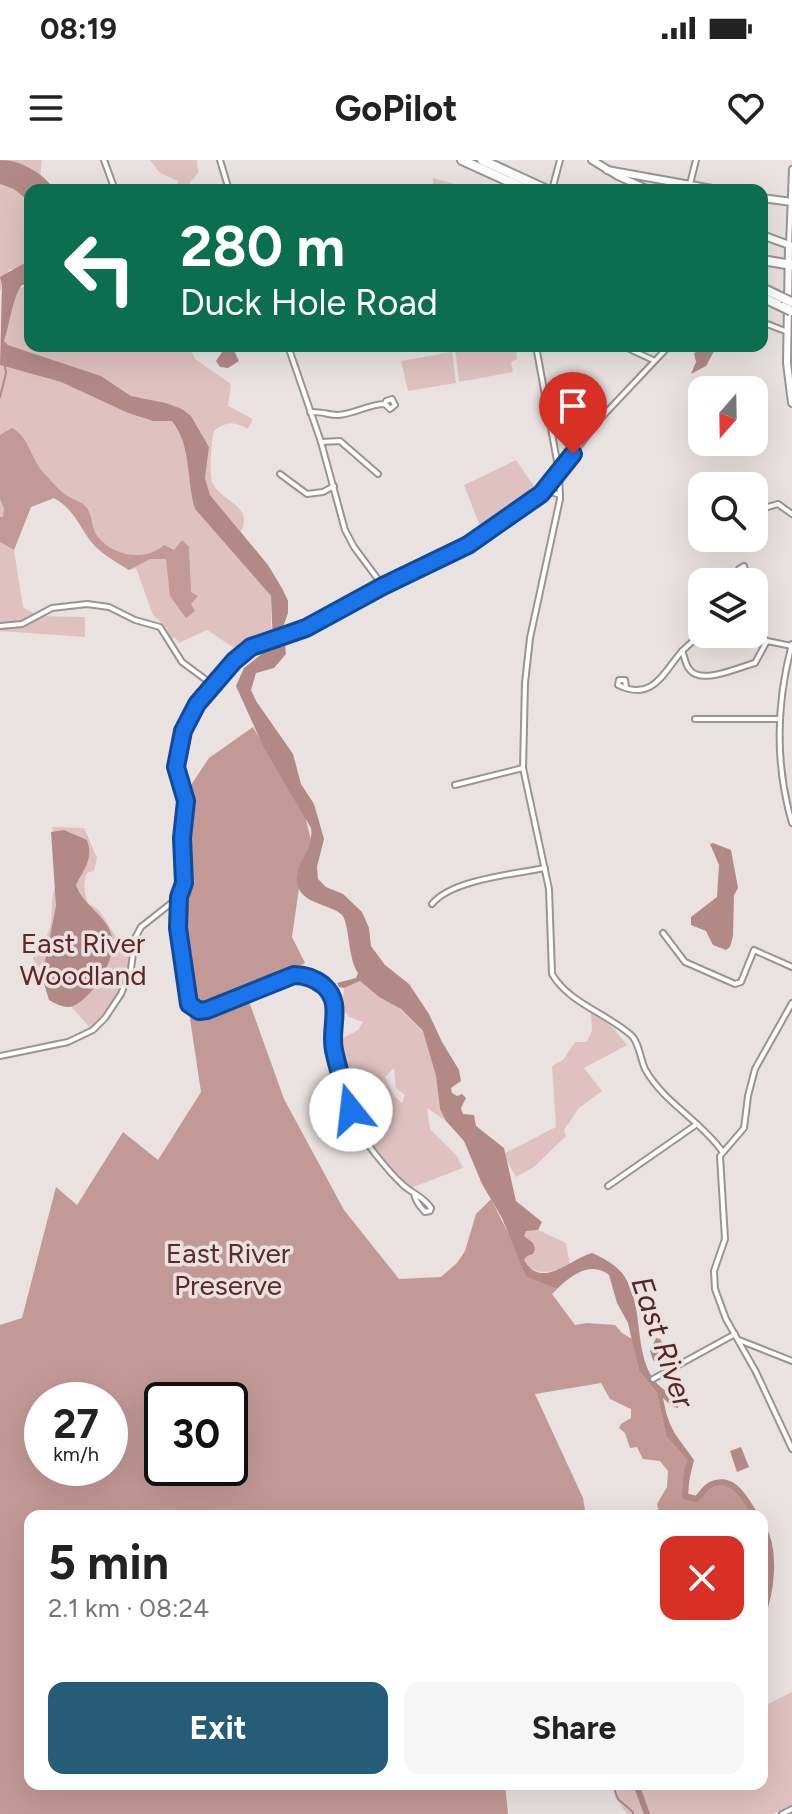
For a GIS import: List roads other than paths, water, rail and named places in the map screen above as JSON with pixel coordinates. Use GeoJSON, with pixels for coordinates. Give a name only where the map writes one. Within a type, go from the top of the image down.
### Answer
{"type":"FeatureCollection","features":[{"type":"Feature","properties":{"kind":"highway"},"geometry":{"type":"LineString","coordinates":[[462,160],[515,184]]}},
{"type":"Feature","properties":{"kind":"highway"},"geometry":{"type":"LineString","coordinates":[[482,160],[536,184]]}},
{"type":"Feature","properties":{"kind":"highway"},"geometry":{"type":"LineString","coordinates":[[768,261],[790,264]]}},
{"type":"Feature","properties":{"kind":"highway"},"geometry":{"type":"LineString","coordinates":[[768,292],[789,305]]}},
{"type":"Feature","properties":{"kind":"highway"},"geometry":{"type":"LineString","coordinates":[[768,299],[789,305]]}},
{"type":"Feature","properties":{"kind":"main road"},"geometry":{"type":"LineString","coordinates":[[592,160],[636,184]]}},
{"type":"Feature","properties":{"kind":"main road"},"geometry":{"type":"LineString","coordinates":[[607,170],[690,184]]}},
{"type":"Feature","properties":{"kind":"main road"},"geometry":{"type":"LineString","coordinates":[[768,199],[791,202]]}},
{"type":"Feature","properties":{"kind":"main road"},"geometry":{"type":"LineString","coordinates":[[768,237],[790,246],[787,363],[792,403]]}},
{"type":"Feature","properties":{"kind":"street"},"geometry":{"type":"LineString","coordinates":[[104,160],[113,184]]}},
{"type":"Feature","properties":{"kind":"street"},"geometry":{"type":"LineString","coordinates":[[220,160],[227,184]]}},
{"type":"Feature","properties":{"kind":"street"},"geometry":{"type":"LineString","coordinates":[[553,184],[560,160]]}},
{"type":"Feature","properties":{"kind":"street"},"geometry":{"type":"LineString","coordinates":[[690,184],[696,160]]}},
{"type":"Feature","properties":{"kind":"street"},"geometry":{"type":"LineString","coordinates":[[790,246],[792,169]]}},
{"type":"Feature","properties":{"kind":"street"},"geometry":{"type":"LineString","coordinates":[[768,324],[788,332]]}},
{"type":"Feature","properties":{"kind":"street"},"geometry":{"type":"LineString","coordinates":[[290,352],[321,442],[349,539],[383,586]]}},
{"type":"Feature","properties":{"kind":"street"},"geometry":{"type":"LineString","coordinates":[[537,352],[559,472],[560,495],[530,638],[525,683],[523,768],[546,868],[551,910],[552,974],[571,995],[634,1037],[645,1068],[664,1096],[722,1151]]}},
{"type":"Feature","properties":{"kind":"street"},"geometry":{"type":"LineString","coordinates":[[636,352],[653,360]]}},
{"type":"Feature","properties":{"kind":"street"},"geometry":{"type":"LineString","coordinates":[[414,1193],[415,1201],[422,1209],[430,1211],[428,1204],[392,1174],[355,1125],[333,1047],[335,1005],[326,987],[311,978],[294,975],[207,1010],[189,1004],[181,959],[179,897],[184,883],[182,838],[186,801],[176,762],[189,717],[234,661],[251,647],[306,628],[468,545],[545,490],[600,419],[662,352]]}},
{"type":"Feature","properties":{"kind":"street"},"geometry":{"type":"LineString","coordinates":[[310,412],[339,415],[385,404]]}},
{"type":"Feature","properties":{"kind":"street"},"geometry":{"type":"LineString","coordinates":[[321,442],[340,441],[378,474]]}},
{"type":"Feature","properties":{"kind":"street"},"geometry":{"type":"LineString","coordinates":[[280,474],[307,494],[323,492],[334,486]]}},
{"type":"Feature","properties":{"kind":"street"},"geometry":{"type":"LineString","coordinates":[[545,490],[560,495]]}},
{"type":"Feature","properties":{"kind":"street"},"geometry":{"type":"LineString","coordinates":[[768,507],[778,504],[792,514]]}},
{"type":"Feature","properties":{"kind":"street"},"geometry":{"type":"LineString","coordinates":[[0,626],[22,624],[52,608],[87,604],[109,607],[135,620],[160,627],[182,662],[213,685]]}},
{"type":"Feature","properties":{"kind":"street"},"geometry":{"type":"LineString","coordinates":[[768,641],[792,645],[784,675],[780,719],[781,782],[792,823]]}},
{"type":"Feature","properties":{"kind":"street"},"geometry":{"type":"LineString","coordinates":[[626,687],[637,690],[656,683],[688,646]]}},
{"type":"Feature","properties":{"kind":"street"},"geometry":{"type":"LineString","coordinates":[[682,651],[692,673],[704,676],[718,675],[755,663],[763,648]]}},
{"type":"Feature","properties":{"kind":"street"},"geometry":{"type":"LineString","coordinates":[[695,719],[780,719]]}},
{"type":"Feature","properties":{"kind":"street"},"geometry":{"type":"LineString","coordinates":[[455,785],[523,768]]}},
{"type":"Feature","properties":{"kind":"street"},"geometry":{"type":"LineString","coordinates":[[432,904],[443,892],[460,886],[546,868]]}},
{"type":"Feature","properties":{"kind":"street"},"geometry":{"type":"LineString","coordinates":[[0,1056],[68,1042],[93,1030],[111,1010],[127,981],[135,938],[141,927],[179,897]]}},
{"type":"Feature","properties":{"kind":"street"},"geometry":{"type":"LineString","coordinates":[[663,933],[685,962],[735,984],[741,982],[754,950]]}},
{"type":"Feature","properties":{"kind":"street"},"geometry":{"type":"LineString","coordinates":[[750,943],[754,950],[792,967]]}},
{"type":"Feature","properties":{"kind":"street"},"geometry":{"type":"LineString","coordinates":[[792,1003],[755,1069],[744,1128],[722,1151],[719,1166],[725,1239],[713,1280],[719,1301],[792,1449]]}},
{"type":"Feature","properties":{"kind":"street"},"geometry":{"type":"LineString","coordinates":[[608,1186],[697,1124]]}},
{"type":"Feature","properties":{"kind":"street"},"geometry":{"type":"LineString","coordinates":[[736,1337],[792,1361]]}},
{"type":"Feature","properties":{"kind":"street"},"geometry":{"type":"LineString","coordinates":[[653,1379],[736,1337]]}},
{"type":"Feature","properties":{"kind":"street"},"geometry":{"type":"LineString","coordinates":[[782,1814],[792,1809]]}},
{"type":"Feature","properties":{"kind":"waterway"},"geometry":{"type":"LineString","coordinates":[[0,397],[5,367]]}},
{"type":"Feature","properties":{"kind":"waterway","name":"East River"},"geometry":{"type":"LineString","coordinates":[[687,1471],[685,1496],[696,1499],[710,1485],[726,1483],[738,1490],[752,1510]]}},
{"type":"Feature","properties":{"kind":"waterway","name":"East River"},"geometry":{"type":"LineString","coordinates":[[768,1540],[771,1559],[768,1596]]}},
{"type":"Feature","properties":{"kind":"waterway"},"geometry":{"type":"LineString","coordinates":[[615,1790],[618,1799],[633,1814]]}},
{"type":"Feature","properties":{"kind":"waterway","name":"East River"},"geometry":{"type":"LineString","coordinates":[[638,1790],[647,1814]]}},
{"type":"Feature","properties":{"kind":"park label","name":"East River Woodland"},"geometry":{"type":"Point","coordinates":[83,959]}},
{"type":"Feature","properties":{"kind":"park label","name":"East River Preserve"},"geometry":{"type":"Point","coordinates":[228,1269]}}]}
